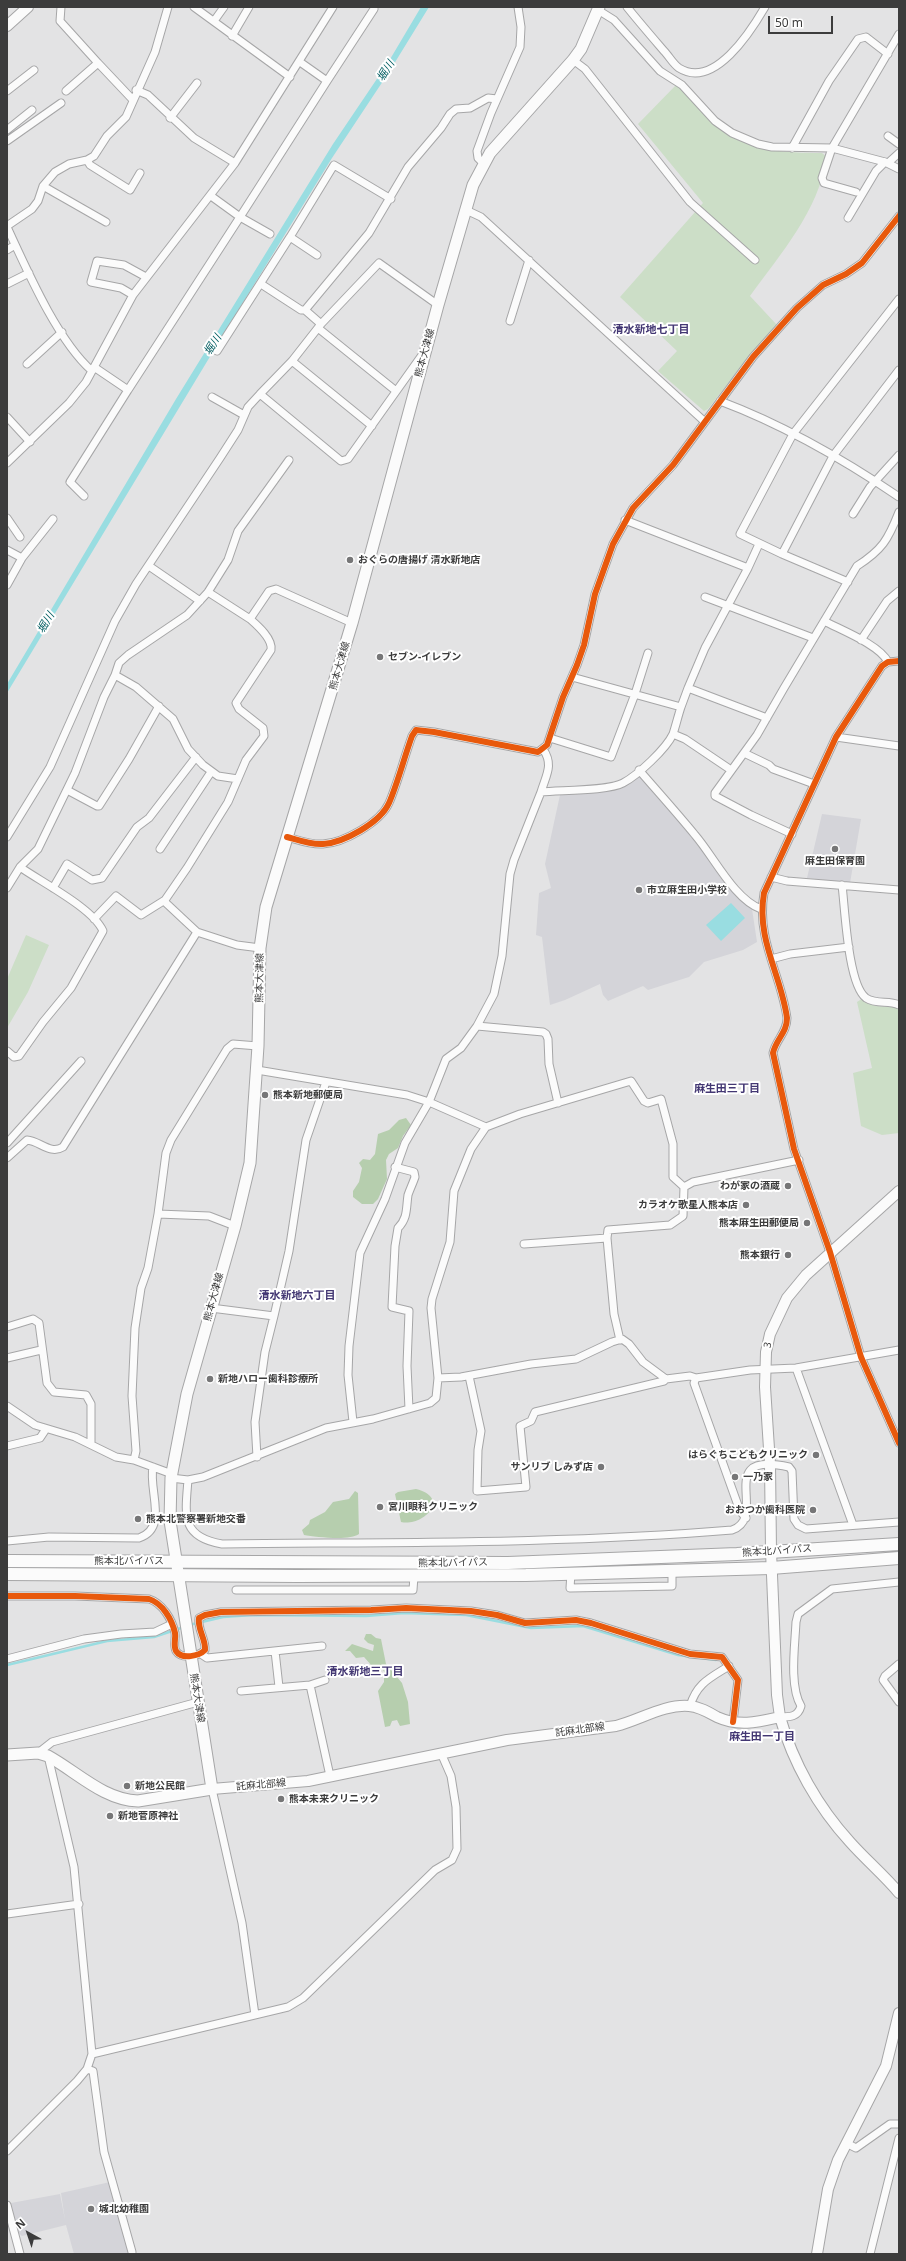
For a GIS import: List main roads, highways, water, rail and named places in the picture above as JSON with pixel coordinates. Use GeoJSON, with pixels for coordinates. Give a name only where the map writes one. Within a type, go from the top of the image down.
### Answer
{"type":"FeatureCollection","features":[{"type":"Feature","properties":{"kind":"highway","name":"熊本北バイパス"},"geometry":{"type":"LineString","coordinates":[[7,1561],[508,1563],[899,1544]]}},
{"type":"Feature","properties":{"kind":"highway","name":"熊本北バイパス"},"geometry":{"type":"LineString","coordinates":[[7,1574],[414,1576],[571,1574],[772,1568],[899,1558]]}},
{"type":"Feature","properties":{"kind":"main road","name":"熊本大津線"},"geometry":{"type":"LineString","coordinates":[[7,1755],[43,1754],[69,1767],[112,1796],[126,1801],[138,1801],[212,1789],[198,1702],[196,1655],[179,1576],[170,1522],[172,1476],[187,1394],[235,1226],[250,1163],[257,1070],[260,948],[268,894],[287,837],[352,623],[425,350],[473,185],[483,163],[490,153],[573,60],[581,49],[599,9]]}},
{"type":"Feature","properties":{"kind":"water","name":"堀川"},"geometry":{"type":"Polygon","coordinates":[[[421,7],[429,7],[389,72],[332,158],[220,340],[7,693],[7,684],[176,399],[333,144],[389,61],[421,7]]]}},
{"type":"Feature","properties":{"kind":"water"},"geometry":{"type":"Polygon","coordinates":[[[731,903],[745,918],[721,941],[706,925],[731,903]]]}},
{"type":"Feature","properties":{"kind":"waterway"},"geometry":{"type":"LineString","coordinates":[[189,1625],[223,1617],[253,1615],[366,1616],[404,1613],[466,1615],[531,1628],[583,1626],[678,1655],[716,1660]]}},
{"type":"Feature","properties":{"kind":"waterway"},"geometry":{"type":"LineString","coordinates":[[7,1665],[107,1641],[154,1637],[184,1627]]}},
{"type":"Feature","properties":{"kind":"place","name":"おぐらの唐揚げ 清水新地店"},"geometry":{"type":"Point","coordinates":[350,560]}},
{"type":"Feature","properties":{"kind":"place","name":"セブン-イレブン"},"geometry":{"type":"Point","coordinates":[380,657]}},
{"type":"Feature","properties":{"kind":"place","name":"麻生田保育園"},"geometry":{"type":"Point","coordinates":[835,849]}},
{"type":"Feature","properties":{"kind":"place","name":"市立麻生田小学校"},"geometry":{"type":"Point","coordinates":[639,890]}},
{"type":"Feature","properties":{"kind":"place","name":"熊本新地郵便局"},"geometry":{"type":"Point","coordinates":[265,1095]}},
{"type":"Feature","properties":{"kind":"place","name":"わが家の酒蔵"},"geometry":{"type":"Point","coordinates":[788,1186]}},
{"type":"Feature","properties":{"kind":"place","name":"カラオケ歌星人熊本店"},"geometry":{"type":"Point","coordinates":[746,1205]}},
{"type":"Feature","properties":{"kind":"place","name":"熊本麻生田郵便局"},"geometry":{"type":"Point","coordinates":[807,1223]}},
{"type":"Feature","properties":{"kind":"place","name":"熊本銀行"},"geometry":{"type":"Point","coordinates":[788,1255]}},
{"type":"Feature","properties":{"kind":"place","name":"新地ハロー歯科診療所"},"geometry":{"type":"Point","coordinates":[210,1379]}},
{"type":"Feature","properties":{"kind":"place","name":"はらぐちこどもクリニック"},"geometry":{"type":"Point","coordinates":[816,1455]}},
{"type":"Feature","properties":{"kind":"place","name":"サンリブ しみず店"},"geometry":{"type":"Point","coordinates":[601,1467]}},
{"type":"Feature","properties":{"kind":"place","name":"一乃家"},"geometry":{"type":"Point","coordinates":[735,1477]}},
{"type":"Feature","properties":{"kind":"place","name":"宮川眼科クリニック"},"geometry":{"type":"Point","coordinates":[380,1507]}},
{"type":"Feature","properties":{"kind":"place","name":"おおつか歯科医院"},"geometry":{"type":"Point","coordinates":[813,1510]}},
{"type":"Feature","properties":{"kind":"place","name":"熊本北警察署新地交番"},"geometry":{"type":"Point","coordinates":[138,1519]}},
{"type":"Feature","properties":{"kind":"place","name":"新地公民館"},"geometry":{"type":"Point","coordinates":[127,1786]}},
{"type":"Feature","properties":{"kind":"place","name":"熊本未来クリニック"},"geometry":{"type":"Point","coordinates":[281,1799]}},
{"type":"Feature","properties":{"kind":"place","name":"新地菅原神社"},"geometry":{"type":"Point","coordinates":[110,1816]}},
{"type":"Feature","properties":{"kind":"place","name":"城北幼稚園"},"geometry":{"type":"Point","coordinates":[91,2209]}},
{"type":"Feature","properties":{"kind":"district","name":"清水新地七丁目"},"geometry":{"type":"Point","coordinates":[651,330]}},
{"type":"Feature","properties":{"kind":"district","name":"麻生田三丁目"},"geometry":{"type":"Point","coordinates":[727,1089]}},
{"type":"Feature","properties":{"kind":"district","name":"清水新地六丁目"},"geometry":{"type":"Point","coordinates":[297,1296]}},
{"type":"Feature","properties":{"kind":"district","name":"清水新地三丁目"},"geometry":{"type":"Point","coordinates":[365,1672]}},
{"type":"Feature","properties":{"kind":"district","name":"麻生田一丁目"},"geometry":{"type":"Point","coordinates":[762,1737]}}]}
